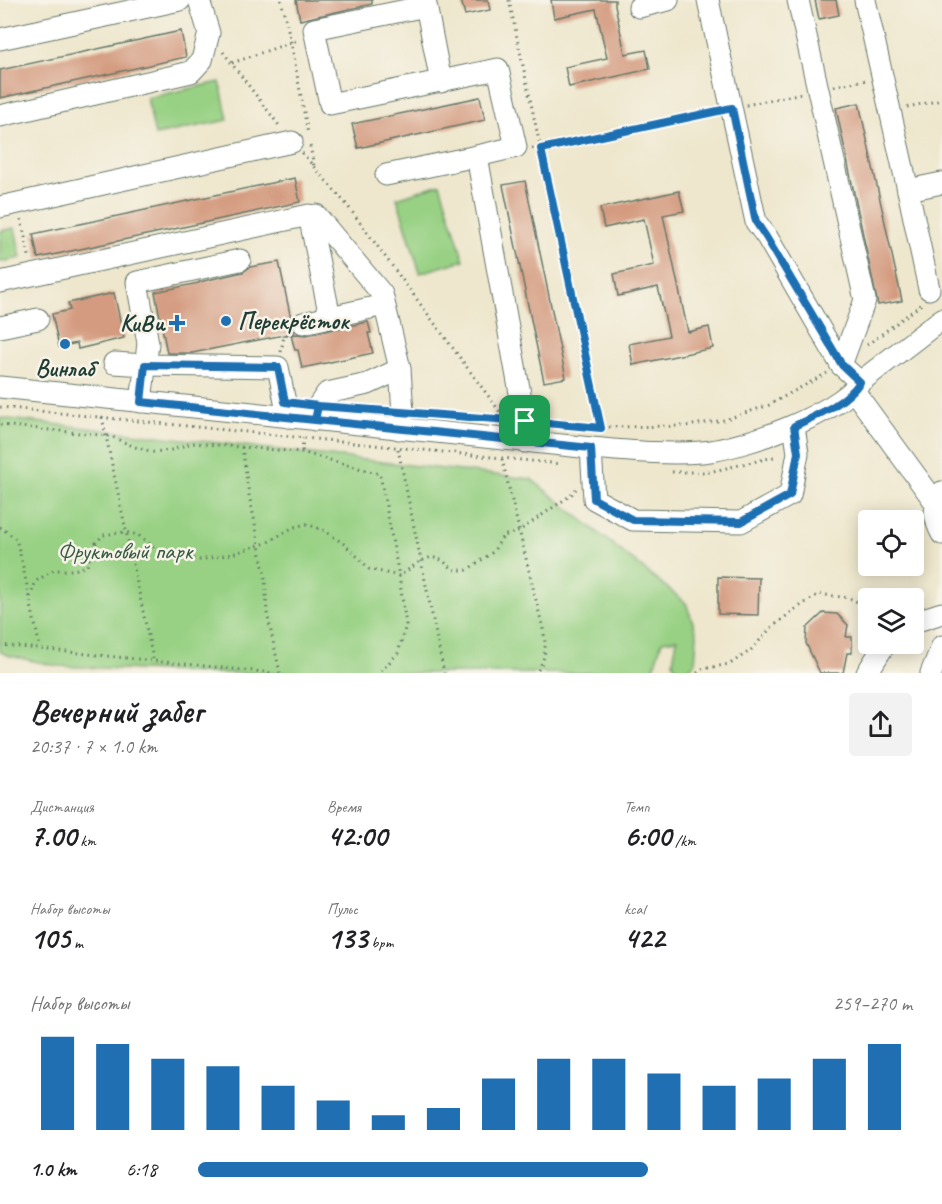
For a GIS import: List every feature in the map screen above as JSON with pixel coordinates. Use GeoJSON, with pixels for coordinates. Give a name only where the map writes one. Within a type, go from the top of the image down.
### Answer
{"type":"FeatureCollection","features":[{"type":"Feature","properties":{"kind":"street"},"geometry":{"type":"LineString","coordinates":[[0,39],[180,0]]}},
{"type":"Feature","properties":{"kind":"street"},"geometry":{"type":"LineString","coordinates":[[0,116],[191,72],[202,60],[209,33],[199,0]]}},
{"type":"Feature","properties":{"kind":"street"},"geometry":{"type":"LineString","coordinates":[[639,7],[668,0]]}},
{"type":"Feature","properties":{"kind":"street"},"geometry":{"type":"LineString","coordinates":[[708,0],[756,222],[842,365],[939,497],[935,515],[942,534]]}},
{"type":"Feature","properties":{"kind":"street"},"geometry":{"type":"LineString","coordinates":[[798,0],[865,300],[842,365]]}},
{"type":"Feature","properties":{"kind":"street"},"geometry":{"type":"LineString","coordinates":[[865,0],[908,190],[927,295]]}},
{"type":"Feature","properties":{"kind":"street"},"geometry":{"type":"LineString","coordinates":[[386,175],[516,147],[498,69],[441,82],[330,104],[314,29],[425,3],[441,82]]}},
{"type":"Feature","properties":{"kind":"street"},"geometry":{"type":"LineString","coordinates":[[9,205],[292,142]]}},
{"type":"Feature","properties":{"kind":"street"},"geometry":{"type":"LineString","coordinates":[[477,156],[519,428]]}},
{"type":"Feature","properties":{"kind":"street"},"geometry":{"type":"LineString","coordinates":[[908,190],[942,183]]}},
{"type":"Feature","properties":{"kind":"street"},"geometry":{"type":"LineString","coordinates":[[0,282],[309,215],[330,317]]}},
{"type":"Feature","properties":{"kind":"street"},"geometry":{"type":"LineString","coordinates":[[316,215],[382,294],[400,369],[403,413],[398,438]]}},
{"type":"Feature","properties":{"kind":"street"},"geometry":{"type":"LineString","coordinates":[[141,402],[148,343],[136,282],[240,260]]}},
{"type":"Feature","properties":{"kind":"street"},"geometry":{"type":"LineString","coordinates":[[303,323],[384,305]]}},
{"type":"Feature","properties":{"kind":"street"},"geometry":{"type":"LineString","coordinates":[[0,327],[38,319]]}},
{"type":"Feature","properties":{"kind":"street"},"geometry":{"type":"LineString","coordinates":[[1,388],[315,420],[398,438],[519,428],[591,457],[705,452],[728,448],[794,426],[826,410],[942,319]]}},
{"type":"Feature","properties":{"kind":"street"},"geometry":{"type":"LineString","coordinates":[[910,344],[942,335]]}},
{"type":"Feature","properties":{"kind":"street"},"geometry":{"type":"LineString","coordinates":[[114,363],[278,367],[288,417]]}},
{"type":"Feature","properties":{"kind":"street"},"geometry":{"type":"LineString","coordinates":[[315,420],[318,406],[327,393],[368,384],[400,369]]}},
{"type":"Feature","properties":{"kind":"street"},"geometry":{"type":"LineString","coordinates":[[591,457],[594,499],[633,520],[741,522],[790,495],[798,453],[794,426]]}},
{"type":"Feature","properties":{"kind":"street"},"geometry":{"type":"LineString","coordinates":[[924,619],[942,613]]}},
{"type":"Feature","properties":{"kind":"street"},"geometry":{"type":"LineString","coordinates":[[931,673],[942,646]]}},
{"type":"Feature","properties":{"kind":"street"},"geometry":{"type":"LineString","coordinates":[[867,673],[878,654]]}},
{"type":"Feature","properties":{"kind":"path"},"geometry":{"type":"LineString","coordinates":[[281,0],[314,166]]}},
{"type":"Feature","properties":{"kind":"path"},"geometry":{"type":"LineString","coordinates":[[509,0],[601,428]]}},
{"type":"Feature","properties":{"kind":"path"},"geometry":{"type":"LineString","coordinates":[[209,33],[292,142],[347,205],[519,428]]}},
{"type":"Feature","properties":{"kind":"path"},"geometry":{"type":"LineString","coordinates":[[232,63],[315,34]]}},
{"type":"Feature","properties":{"kind":"path"},"geometry":{"type":"LineString","coordinates":[[890,111],[942,100]]}},
{"type":"Feature","properties":{"kind":"path"},"geometry":{"type":"LineString","coordinates":[[541,149],[732,108]]}},
{"type":"Feature","properties":{"kind":"path"},"geometry":{"type":"LineString","coordinates":[[9,205],[34,275]]}},
{"type":"Feature","properties":{"kind":"path"},"geometry":{"type":"LineString","coordinates":[[494,419],[519,428],[686,426],[724,420],[769,405],[842,365],[927,295]]}},
{"type":"Feature","properties":{"kind":"path"},"geometry":{"type":"LineString","coordinates":[[278,367],[284,336],[295,333],[303,323]]}},
{"type":"Feature","properties":{"kind":"path"},"geometry":{"type":"LineString","coordinates":[[1,388],[102,417],[303,438],[302,452]]}},
{"type":"Feature","properties":{"kind":"path"},"geometry":{"type":"LineString","coordinates":[[102,417],[153,660]]}},
{"type":"Feature","properties":{"kind":"path"},"geometry":{"type":"LineString","coordinates":[[0,425],[110,436],[153,452],[171,450],[192,443],[302,452],[380,474],[406,625],[398,653],[377,673]]}},
{"type":"Feature","properties":{"kind":"path"},"geometry":{"type":"LineString","coordinates":[[398,438],[444,673]]}},
{"type":"Feature","properties":{"kind":"path"},"geometry":{"type":"LineString","coordinates":[[242,447],[265,577],[267,613],[280,673]]}},
{"type":"Feature","properties":{"kind":"path"},"geometry":{"type":"LineString","coordinates":[[30,597],[36,581],[54,570],[74,570],[87,566],[94,545],[104,535],[125,532],[138,535],[155,548],[173,555],[200,560],[259,546],[294,527],[307,524],[325,531],[344,544],[369,569],[399,576],[431,557],[442,560],[454,570],[467,570],[493,552],[503,536],[519,531],[571,495],[591,457]]}},
{"type":"Feature","properties":{"kind":"path"},"geometry":{"type":"LineString","coordinates":[[737,466],[774,457]]}},
{"type":"Feature","properties":{"kind":"path"},"geometry":{"type":"LineString","coordinates":[[502,459],[544,633],[546,650],[543,663],[536,673]]}},
{"type":"Feature","properties":{"kind":"path"},"geometry":{"type":"LineString","coordinates":[[0,527],[16,539],[39,648]]}},
{"type":"Feature","properties":{"kind":"path"},"geometry":{"type":"LineString","coordinates":[[697,673],[702,669],[730,663],[750,651],[771,628],[819,594],[849,598],[858,602]]}},
{"type":"Feature","properties":{"kind":"path"},"geometry":{"type":"LineString","coordinates":[[0,645],[273,673]]}},
{"type":"Feature","properties":{"kind":"green space"},"geometry":{"type":"Polygon","coordinates":[[[220,82],[228,120],[155,135],[147,98],[220,82]]]}},
{"type":"Feature","properties":{"kind":"green space"},"geometry":{"type":"Polygon","coordinates":[[[440,184],[464,260],[420,273],[397,198],[440,184]]]}},
{"type":"Feature","properties":{"kind":"green space"},"geometry":{"type":"Polygon","coordinates":[[[15,228],[21,258],[0,262],[0,231],[15,228]]]}},
{"type":"Feature","properties":{"kind":"green space","name":"Фруктовый парк"},"geometry":{"type":"Polygon","coordinates":[[[0,418],[531,479],[686,603],[697,634],[695,663],[685,673],[677,673],[673,662],[677,639],[662,641],[652,673],[210,673],[57,666],[10,656],[0,652],[0,418]]]}},
{"type":"Feature","properties":{"kind":"building"},"geometry":{"type":"Polygon","coordinates":[[[296,0],[372,0],[372,4],[300,20],[296,0]]]}},
{"type":"Feature","properties":{"kind":"building"},"geometry":{"type":"Polygon","coordinates":[[[461,0],[488,0],[490,10],[465,15],[461,0]]]}},
{"type":"Feature","properties":{"kind":"building"},"geometry":{"type":"Polygon","coordinates":[[[551,0],[615,0],[625,54],[646,50],[650,69],[569,87],[565,67],[607,58],[596,9],[554,18],[551,0]]]}},
{"type":"Feature","properties":{"kind":"building"},"geometry":{"type":"Polygon","coordinates":[[[815,0],[836,0],[839,15],[819,19],[815,0]]]}},
{"type":"Feature","properties":{"kind":"building"},"geometry":{"type":"Polygon","coordinates":[[[181,31],[186,57],[0,98],[0,70],[181,31]]]}},
{"type":"Feature","properties":{"kind":"building"},"geometry":{"type":"Polygon","coordinates":[[[480,97],[485,120],[358,148],[352,124],[480,97]]]}},
{"type":"Feature","properties":{"kind":"building"},"geometry":{"type":"Polygon","coordinates":[[[859,103],[902,301],[878,305],[836,108],[859,103]]]}},
{"type":"Feature","properties":{"kind":"building"},"geometry":{"type":"Polygon","coordinates":[[[295,178],[300,202],[38,258],[33,234],[295,178]]]}},
{"type":"Feature","properties":{"kind":"building"},"geometry":{"type":"Polygon","coordinates":[[[525,181],[566,378],[544,382],[503,185],[525,181]]]}},
{"type":"Feature","properties":{"kind":"building"},"geometry":{"type":"Polygon","coordinates":[[[679,191],[684,211],[663,215],[688,332],[709,327],[713,348],[633,365],[629,344],[669,336],[658,287],[618,296],[614,274],[654,265],[644,219],[604,228],[600,208],[679,191]]]}},
{"type":"Feature","properties":{"kind":"building"},"geometry":{"type":"Polygon","coordinates":[[[279,262],[294,333],[192,353],[167,353],[155,292],[243,272],[250,267],[279,262]]]}},
{"type":"Feature","properties":{"kind":"building"},"geometry":{"type":"Polygon","coordinates":[[[114,293],[124,338],[78,349],[77,343],[59,347],[52,314],[70,310],[68,303],[114,293]]]}},
{"type":"Feature","properties":{"kind":"building"},"geometry":{"type":"Polygon","coordinates":[[[368,322],[373,353],[302,368],[298,350],[295,350],[291,335],[306,335],[368,322]]]}},
{"type":"Feature","properties":{"kind":"building"},"geometry":{"type":"Polygon","coordinates":[[[718,577],[759,578],[758,615],[718,614],[718,577]]]}},
{"type":"Feature","properties":{"kind":"building"},"geometry":{"type":"Polygon","coordinates":[[[823,613],[837,614],[848,625],[846,637],[852,637],[852,653],[847,653],[843,673],[820,673],[806,643],[807,628],[823,613]]]}},
{"type":"Feature","properties":{"kind":"place","name":"Перекрёсток"},"geometry":{"type":"Point","coordinates":[226,321]}},
{"type":"Feature","properties":{"kind":"place","name":"КиВи"},"geometry":{"type":"Point","coordinates":[177,323]}},
{"type":"Feature","properties":{"kind":"place","name":"Винлаб"},"geometry":{"type":"Point","coordinates":[65,344]}},
{"type":"Feature","properties":{"kind":"route"},"geometry":{"type":"LineString","coordinates":[[525,421],[318,406],[315,420],[141,402],[145,365],[278,367],[285,402],[318,406],[315,420],[591,448],[594,499],[633,520],[741,522],[790,495],[798,453],[794,426],[826,410],[854,391],[860,382],[842,365],[756,222],[732,108],[541,149],[601,428],[525,421]]}}]}
